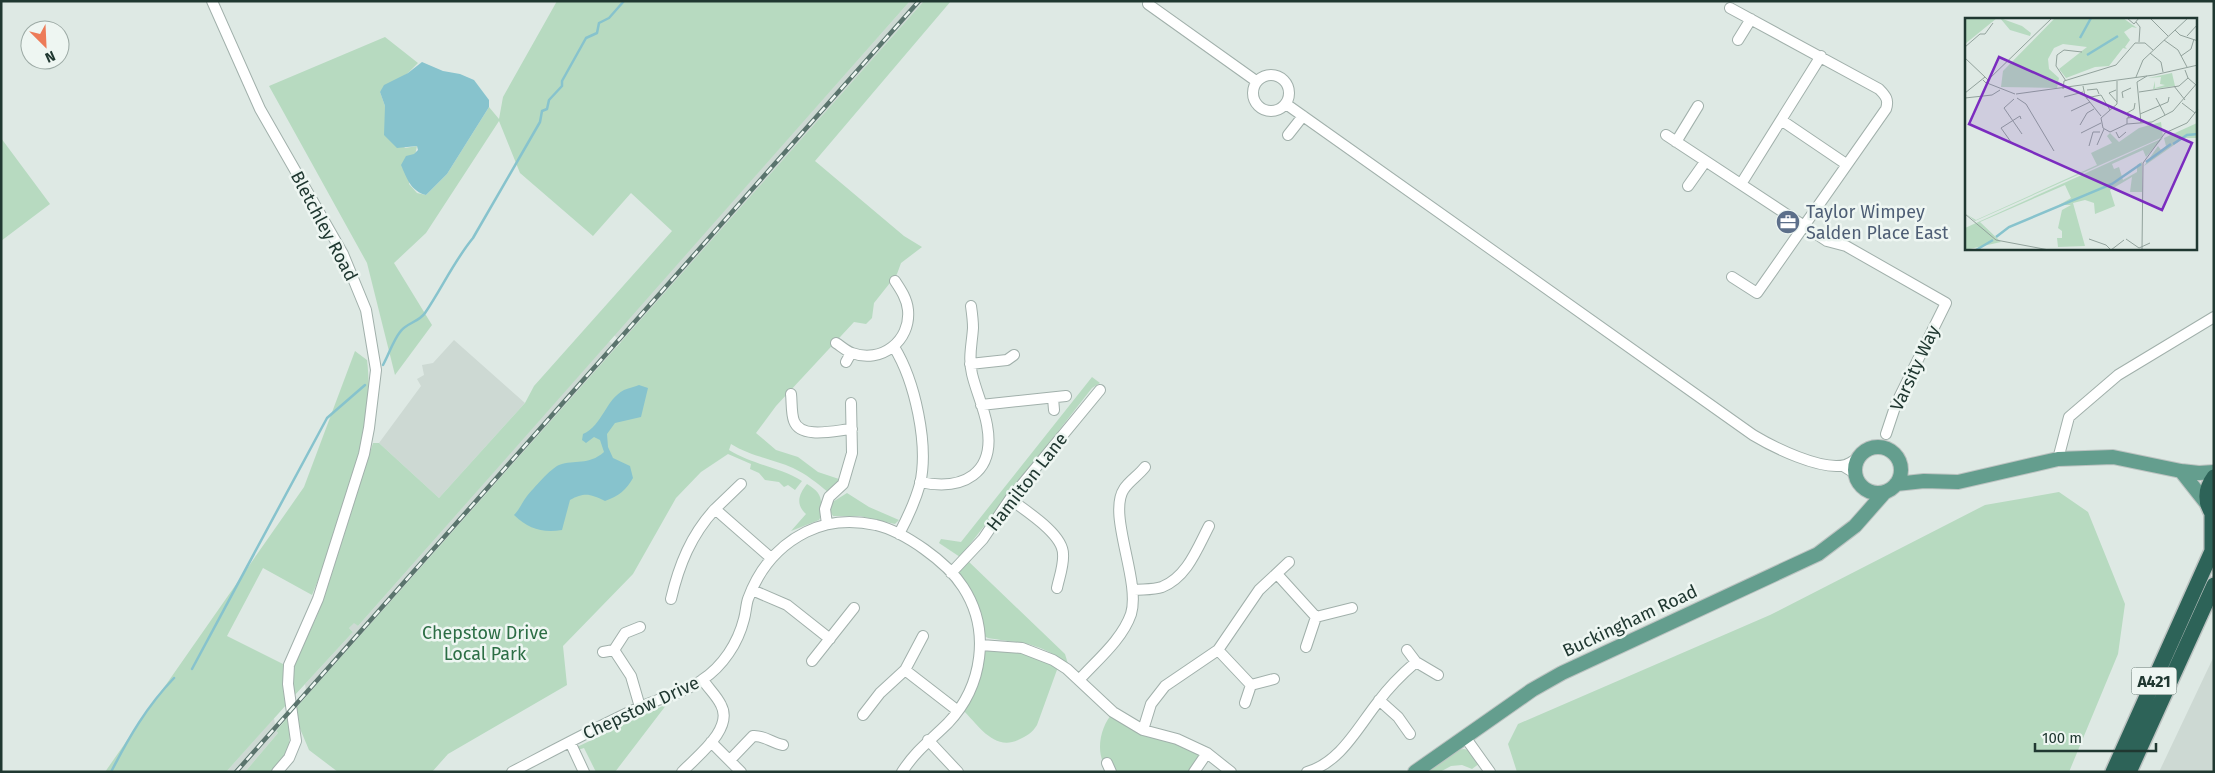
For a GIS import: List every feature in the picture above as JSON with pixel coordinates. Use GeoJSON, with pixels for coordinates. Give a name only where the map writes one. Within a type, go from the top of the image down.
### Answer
{"type":"FeatureCollection","features":[{"type":"Feature","properties":{"kind":"highway","name":"A421"},"geometry":{"type":"LineString","coordinates":[[2113,772],[2212,551],[2208,486],[2214,477]]}},
{"type":"Feature","properties":{"kind":"highway","name":"A421"},"geometry":{"type":"LineString","coordinates":[[2129,772],[2211,592]]}},
{"type":"Feature","properties":{"kind":"main road"},"geometry":{"type":"LineString","coordinates":[[1866,514],[1864,488],[1856,474],[1859,458],[1872,448],[1882,448],[1892,452],[1900,464],[1924,482]]}},
{"type":"Feature","properties":{"kind":"main road"},"geometry":{"type":"LineString","coordinates":[[1864,488],[1874,493],[1924,482],[1958,482],[2058,459],[2113,457],[2199,474],[2214,472]]}},
{"type":"Feature","properties":{"kind":"main road"},"geometry":{"type":"LineString","coordinates":[[1890,488],[1900,477],[1900,464]]}},
{"type":"Feature","properties":{"kind":"main road"},"geometry":{"type":"LineString","coordinates":[[2181,471],[2211,511]]}},
{"type":"Feature","properties":{"kind":"main road","name":"Buckingham Road"},"geometry":{"type":"LineString","coordinates":[[1415,772],[1532,690],[1562,673],[1818,554],[1840,538],[1890,488]]}},
{"type":"Feature","properties":{"kind":"street","name":"Bletchley Road"},"geometry":{"type":"LineString","coordinates":[[212,1],[260,109],[343,254],[366,310],[376,370],[364,454],[323,583],[290,666],[288,684],[294,723],[294,747],[289,758],[277,772]]}},
{"type":"Feature","properties":{"kind":"street"},"geometry":{"type":"LineString","coordinates":[[1148,4],[1256,81]]}},
{"type":"Feature","properties":{"kind":"street"},"geometry":{"type":"LineString","coordinates":[[1730,8],[1879,89],[1887,97],[1888,103],[1886,109],[1757,292],[1732,277]]}},
{"type":"Feature","properties":{"kind":"street"},"geometry":{"type":"LineString","coordinates":[[1738,40],[1751,19]]}},
{"type":"Feature","properties":{"kind":"street"},"geometry":{"type":"LineString","coordinates":[[1741,184],[1821,56]]}},
{"type":"Feature","properties":{"kind":"street"},"geometry":{"type":"LineString","coordinates":[[1273,74],[1284,80],[1289,92],[1286,104],[1276,110],[1265,110],[1260,107],[1253,98],[1252,92],[1256,81],[1261,77],[1273,74]]}},
{"type":"Feature","properties":{"kind":"street"},"geometry":{"type":"LineString","coordinates":[[1286,104],[1753,435],[1798,458],[1843,466],[1856,474]]}},
{"type":"Feature","properties":{"kind":"street"},"geometry":{"type":"LineString","coordinates":[[1676,142],[1698,106]]}},
{"type":"Feature","properties":{"kind":"street"},"geometry":{"type":"LineString","coordinates":[[1288,135],[1303,116]]}},
{"type":"Feature","properties":{"kind":"street"},"geometry":{"type":"LineString","coordinates":[[1781,120],[1846,164]]}},
{"type":"Feature","properties":{"kind":"street"},"geometry":{"type":"LineString","coordinates":[[1666,135],[1804,226]]}},
{"type":"Feature","properties":{"kind":"street"},"geometry":{"type":"LineString","coordinates":[[1688,186],[1705,162]]}},
{"type":"Feature","properties":{"kind":"street","name":"Varsity Way"},"geometry":{"type":"LineString","coordinates":[[1804,226],[1827,241],[1846,246],[1946,303],[1896,404],[1886,434]]}},
{"type":"Feature","properties":{"kind":"street"},"geometry":{"type":"LineString","coordinates":[[836,343],[849,357],[880,354],[894,347],[902,336],[913,309],[895,282]]}},
{"type":"Feature","properties":{"kind":"street"},"geometry":{"type":"LineString","coordinates":[[920,482],[949,486],[960,483],[972,477],[982,468],[987,455],[989,440],[987,424],[970,364],[973,329],[971,306]]}},
{"type":"Feature","properties":{"kind":"street"},"geometry":{"type":"LineString","coordinates":[[2058,459],[2069,417],[2118,375],[2214,317]]}},
{"type":"Feature","properties":{"kind":"street"},"geometry":{"type":"LineString","coordinates":[[961,330],[973,329]]}},
{"type":"Feature","properties":{"kind":"street"},"geometry":{"type":"LineString","coordinates":[[894,347],[906,372],[920,422],[922,453],[920,482],[913,507],[899,534]]}},
{"type":"Feature","properties":{"kind":"street"},"geometry":{"type":"LineString","coordinates":[[970,364],[1007,360],[1014,355]]}},
{"type":"Feature","properties":{"kind":"street","name":"Hamilton Lane"},"geometry":{"type":"LineString","coordinates":[[951,573],[983,539],[1010,499],[1100,390]]}},
{"type":"Feature","properties":{"kind":"street"},"geometry":{"type":"LineString","coordinates":[[791,394],[794,421],[800,429],[808,433],[852,428]]}},
{"type":"Feature","properties":{"kind":"street"},"geometry":{"type":"LineString","coordinates":[[981,405],[1066,396]]}},
{"type":"Feature","properties":{"kind":"street"},"geometry":{"type":"LineString","coordinates":[[1053,398],[1054,410]]}},
{"type":"Feature","properties":{"kind":"street"},"geometry":{"type":"LineString","coordinates":[[827,524],[825,509],[829,497],[843,484],[852,453],[850,403]]}},
{"type":"Feature","properties":{"kind":"street"},"geometry":{"type":"LineString","coordinates":[[1843,466],[1859,458]]}},
{"type":"Feature","properties":{"kind":"street"},"geometry":{"type":"LineString","coordinates":[[1078,680],[1116,639],[1131,614],[1134,590],[1122,538],[1120,499],[1124,489],[1145,467]]}},
{"type":"Feature","properties":{"kind":"street"},"geometry":{"type":"LineString","coordinates":[[671,599],[682,562],[699,530],[715,509],[741,484]]}},
{"type":"Feature","properties":{"kind":"street"},"geometry":{"type":"LineString","coordinates":[[1010,499],[1053,534],[1061,543],[1063,554],[1057,588]]}},
{"type":"Feature","properties":{"kind":"street"},"geometry":{"type":"LineString","coordinates":[[715,509],[771,558]]}},
{"type":"Feature","properties":{"kind":"street","name":"Chepstow Drive"},"geometry":{"type":"LineString","coordinates":[[512,772],[640,707],[688,688],[702,680],[715,669],[732,649],[741,628],[752,590],[759,574],[771,558],[796,537],[827,524],[847,522],[864,522],[883,526],[899,534],[951,573],[963,586],[973,606],[979,626],[979,663],[974,681],[958,711],[914,754],[902,772]]}},
{"type":"Feature","properties":{"kind":"street"},"geometry":{"type":"LineString","coordinates":[[1134,590],[1160,587],[1176,579],[1188,566],[1209,526]]}},
{"type":"Feature","properties":{"kind":"street"},"geometry":{"type":"LineString","coordinates":[[1143,730],[1151,704],[1165,686],[1218,650],[1259,590],[1289,562]]}},
{"type":"Feature","properties":{"kind":"street"},"geometry":{"type":"LineString","coordinates":[[1277,574],[1316,617]]}},
{"type":"Feature","properties":{"kind":"street"},"geometry":{"type":"LineString","coordinates":[[752,590],[787,605],[830,639]]}},
{"type":"Feature","properties":{"kind":"street"},"geometry":{"type":"LineString","coordinates":[[812,661],[854,608]]}},
{"type":"Feature","properties":{"kind":"street"},"geometry":{"type":"LineString","coordinates":[[1316,617],[1352,608]]}},
{"type":"Feature","properties":{"kind":"street"},"geometry":{"type":"LineString","coordinates":[[1306,647],[1316,617]]}},
{"type":"Feature","properties":{"kind":"street"},"geometry":{"type":"LineString","coordinates":[[603,652],[614,650],[625,633],[640,627]]}},
{"type":"Feature","properties":{"kind":"street"},"geometry":{"type":"LineString","coordinates":[[863,715],[880,693],[905,670],[924,636]]}},
{"type":"Feature","properties":{"kind":"street"},"geometry":{"type":"LineString","coordinates":[[980,645],[1022,648],[1038,653],[1067,669],[1113,712],[1143,730],[1177,740],[1207,753],[1231,772]]}},
{"type":"Feature","properties":{"kind":"street"},"geometry":{"type":"LineString","coordinates":[[614,650],[631,676],[640,707]]}},
{"type":"Feature","properties":{"kind":"street"},"geometry":{"type":"LineString","coordinates":[[1218,650],[1251,685]]}},
{"type":"Feature","properties":{"kind":"street"},"geometry":{"type":"LineString","coordinates":[[1407,650],[1416,662],[1438,675]]}},
{"type":"Feature","properties":{"kind":"street"},"geometry":{"type":"LineString","coordinates":[[1307,772],[1330,762],[1379,700],[1402,674],[1416,662]]}},
{"type":"Feature","properties":{"kind":"street"},"geometry":{"type":"LineString","coordinates":[[905,670],[958,711]]}},
{"type":"Feature","properties":{"kind":"street"},"geometry":{"type":"LineString","coordinates":[[1251,685],[1274,679]]}},
{"type":"Feature","properties":{"kind":"street"},"geometry":{"type":"LineString","coordinates":[[682,772],[720,733],[724,724],[724,713],[721,705],[702,680]]}},
{"type":"Feature","properties":{"kind":"street"},"geometry":{"type":"LineString","coordinates":[[1246,702],[1251,685]]}},
{"type":"Feature","properties":{"kind":"street"},"geometry":{"type":"LineString","coordinates":[[1379,700],[1398,717],[1410,734]]}},
{"type":"Feature","properties":{"kind":"street"},"geometry":{"type":"LineString","coordinates":[[730,760],[753,736],[761,735],[774,743],[783,745]]}},
{"type":"Feature","properties":{"kind":"street"},"geometry":{"type":"LineString","coordinates":[[1465,737],[1490,772]]}},
{"type":"Feature","properties":{"kind":"street"},"geometry":{"type":"LineString","coordinates":[[928,740],[958,772]]}},
{"type":"Feature","properties":{"kind":"street"},"geometry":{"type":"LineString","coordinates":[[570,742],[584,772]]}},
{"type":"Feature","properties":{"kind":"street"},"geometry":{"type":"LineString","coordinates":[[711,742],[741,772]]}},
{"type":"Feature","properties":{"kind":"street"},"geometry":{"type":"LineString","coordinates":[[1194,772],[1207,753]]}},
{"type":"Feature","properties":{"kind":"shaded area"},"geometry":{"type":"Polygon","coordinates":[[[910,1],[924,1],[622,343],[614,335],[910,1]]]}},
{"type":"Feature","properties":{"kind":"shaded area"},"geometry":{"type":"Polygon","coordinates":[[[454,340],[525,403],[439,498],[379,443],[421,386],[417,379],[424,375],[422,365],[433,363],[454,340]]]}},
{"type":"Feature","properties":{"kind":"shaded area"},"geometry":{"type":"Polygon","coordinates":[[[609,341],[617,348],[307,697],[305,684],[353,632],[349,628],[354,622],[358,626],[609,341]]]}},
{"type":"Feature","properties":{"kind":"shaded area"},"geometry":{"type":"Polygon","coordinates":[[[2214,656],[2214,772],[2159,772],[2214,656]]]}},
{"type":"Feature","properties":{"kind":"shaded area"},"geometry":{"type":"Polygon","coordinates":[[[274,718],[278,733],[245,772],[226,772],[274,718]]]}},
{"type":"Feature","properties":{"kind":"green space"},"geometry":{"type":"Polygon","coordinates":[[[557,1],[910,1],[358,626],[354,623],[349,628],[353,632],[294,696],[293,673],[296,660],[317,616],[373,443],[379,443],[439,498],[525,403],[534,386],[672,231],[631,193],[593,236],[520,173],[499,121],[426,233],[394,263],[432,325],[395,375],[367,263],[269,86],[385,37],[418,63],[408,73],[380,92],[385,106],[385,118],[405,148],[417,146],[409,184],[417,193],[426,195],[447,174],[489,107],[499,119],[503,97],[557,1]]]}},
{"type":"Feature","properties":{"kind":"green space","name":"Chepstow Drive Local Park"},"geometry":{"type":"Polygon","coordinates":[[[924,1],[951,1],[815,161],[904,236],[922,247],[901,263],[897,274],[874,303],[872,318],[866,324],[854,322],[776,406],[756,433],[776,450],[798,457],[818,472],[839,479],[839,485],[828,492],[793,468],[746,452],[731,444],[729,450],[738,455],[785,472],[802,481],[795,490],[788,485],[784,487],[779,482],[765,480],[759,473],[750,469],[751,464],[728,454],[701,472],[676,498],[633,574],[563,646],[567,685],[448,754],[432,772],[338,772],[309,750],[298,724],[296,708],[924,1]]]}},
{"type":"Feature","properties":{"kind":"green space"},"geometry":{"type":"Polygon","coordinates":[[[1,138],[50,204],[1,241],[1,138]]]}},
{"type":"Feature","properties":{"kind":"green space"},"geometry":{"type":"Polygon","coordinates":[[[355,351],[367,360],[369,381],[366,421],[352,480],[312,595],[263,568],[227,636],[285,665],[284,692],[287,704],[226,772],[105,772],[304,487],[355,351]]]}},
{"type":"Feature","properties":{"kind":"green space"},"geometry":{"type":"Polygon","coordinates":[[[1092,377],[1100,383],[1092,388],[960,557],[939,543],[941,539],[961,542],[1092,377]]]}},
{"type":"Feature","properties":{"kind":"green space"},"geometry":{"type":"Polygon","coordinates":[[[807,484],[817,491],[820,497],[819,520],[791,531],[806,514],[800,506],[799,499],[807,484]]]}},
{"type":"Feature","properties":{"kind":"green space"},"geometry":{"type":"Polygon","coordinates":[[[2059,492],[2088,512],[2125,604],[2118,654],[2069,772],[1517,772],[1508,744],[1518,724],[1770,615],[1985,505],[2059,492]]]}},
{"type":"Feature","properties":{"kind":"green space"},"geometry":{"type":"Polygon","coordinates":[[[847,493],[869,507],[899,520],[895,524],[860,516],[833,516],[830,511],[831,503],[847,493]]]}},
{"type":"Feature","properties":{"kind":"green space"},"geometry":{"type":"Polygon","coordinates":[[[967,560],[1065,654],[1068,664],[1038,647],[984,636],[958,573],[967,560]]]}},
{"type":"Feature","properties":{"kind":"green space"},"geometry":{"type":"Polygon","coordinates":[[[991,648],[1012,649],[1058,667],[1037,725],[1027,736],[1018,740],[1001,742],[994,739],[987,735],[963,710],[983,656],[991,648]]]}},
{"type":"Feature","properties":{"kind":"green space"},"geometry":{"type":"Polygon","coordinates":[[[667,704],[615,772],[596,772],[584,748],[578,750],[577,747],[667,704]]]}},
{"type":"Feature","properties":{"kind":"green space"},"geometry":{"type":"Polygon","coordinates":[[[1113,713],[1207,753],[1194,772],[1111,772],[1103,762],[1100,743],[1103,729],[1113,713]]]}},
{"type":"Feature","properties":{"kind":"green space"},"geometry":{"type":"Polygon","coordinates":[[[288,717],[289,741],[286,753],[282,759],[271,772],[245,772],[278,733],[276,731],[288,717]]]}},
{"type":"Feature","properties":{"kind":"green space"},"geometry":{"type":"Polygon","coordinates":[[[1457,750],[1471,751],[1480,763],[1472,769],[1462,765],[1451,766],[1440,772],[1427,772],[1457,750]]]}},
{"type":"Feature","properties":{"kind":"water"},"geometry":{"type":"Polygon","coordinates":[[[422,62],[443,71],[460,74],[474,80],[489,100],[489,107],[447,174],[426,195],[413,187],[401,165],[406,156],[414,154],[418,150],[417,146],[397,148],[384,135],[385,106],[380,92],[384,85],[408,73],[422,62]]]}},
{"type":"Feature","properties":{"kind":"water"},"geometry":{"type":"Polygon","coordinates":[[[639,385],[648,388],[641,417],[615,423],[607,434],[608,447],[613,458],[630,466],[633,478],[628,486],[618,495],[605,501],[588,495],[570,500],[562,530],[548,531],[536,529],[525,524],[514,515],[525,498],[556,467],[565,463],[587,461],[604,452],[600,440],[594,437],[586,443],[582,440],[583,434],[595,425],[618,394],[639,385]]]}},
{"type":"Feature","properties":{"kind":"waterway"},"geometry":{"type":"LineString","coordinates":[[383,365],[400,332],[425,313],[473,238],[540,122],[542,111],[547,109],[549,100],[562,86],[562,81],[586,38],[597,33],[599,23],[609,18],[624,1]]}},
{"type":"Feature","properties":{"kind":"waterway"},"geometry":{"type":"LineString","coordinates":[[192,669],[327,418],[365,385]]}},
{"type":"Feature","properties":{"kind":"waterway"},"geometry":{"type":"LineString","coordinates":[[111,772],[139,722],[174,678]]}},
{"type":"Feature","properties":{"kind":"railway"},"geometry":{"type":"LineString","coordinates":[[236,772],[919,1]]}},
{"type":"Feature","properties":{"kind":"place","name":"Taylor Wimpey Salden Place East"},"geometry":{"type":"Point","coordinates":[1788,222]}}]}
